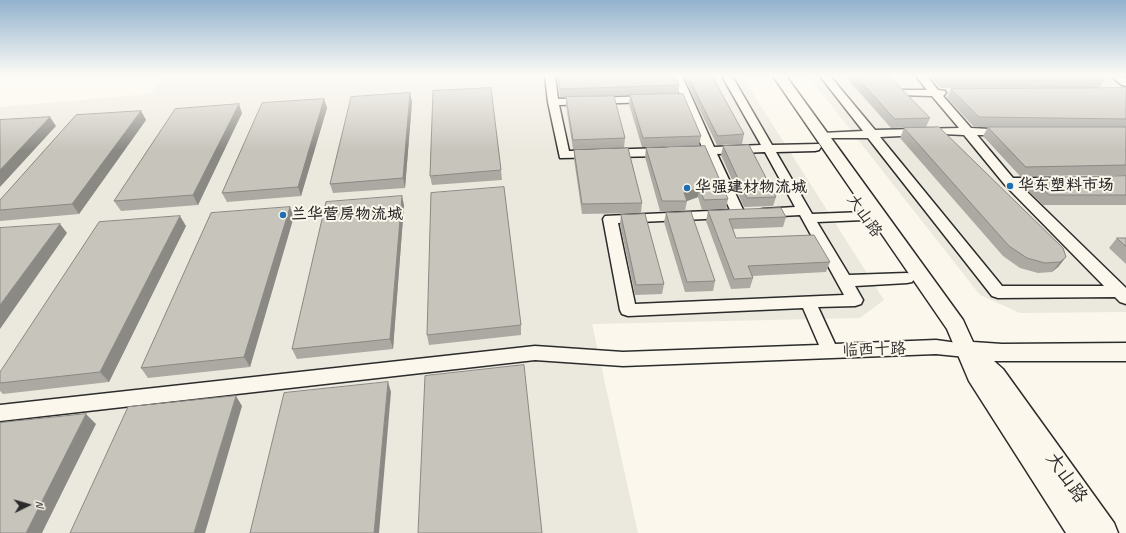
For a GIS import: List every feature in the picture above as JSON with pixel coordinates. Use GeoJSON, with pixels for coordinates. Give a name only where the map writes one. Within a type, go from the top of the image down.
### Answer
{"type":"FeatureCollection","features":[{"type":"Feature","properties":{"kind":"main road","name":"大山路"},"geometry":{"type":"LineString","coordinates":[[787,101],[956,326],[977,375],[1082,533]]}},
{"type":"Feature","properties":{"kind":"main road","name":"大山路"},"geometry":{"type":"LineString","coordinates":[[794,101],[864,216],[939,324],[994,375],[1104,533]]}},
{"type":"Feature","properties":{"kind":"main road","name":"临西十路"},"geometry":{"type":"LineString","coordinates":[[966,350],[1002,353],[1126,352]]}},
{"type":"Feature","properties":{"kind":"street"},"geometry":{"type":"LineString","coordinates":[[595,101],[554,102],[564,156],[768,148],[871,134],[942,131],[1015,132]]}},
{"type":"Feature","properties":{"kind":"street"},"geometry":{"type":"LineString","coordinates":[[684,101],[710,150],[738,214]]}},
{"type":"Feature","properties":{"kind":"street"},"geometry":{"type":"LineString","coordinates":[[741,101],[805,215],[856,300],[628,310],[610,219],[738,214],[805,215],[864,216]]}},
{"type":"Feature","properties":{"kind":"street"},"geometry":{"type":"LineString","coordinates":[[845,101],[998,292],[1122,294]]}},
{"type":"Feature","properties":{"kind":"street"},"geometry":{"type":"LineString","coordinates":[[911,101],[914,104]]}},
{"type":"Feature","properties":{"kind":"street"},"geometry":{"type":"LineString","coordinates":[[942,101],[1010,182],[1122,294]]}},
{"type":"Feature","properties":{"kind":"street"},"geometry":{"type":"LineString","coordinates":[[931,120],[942,131]]}},
{"type":"Feature","properties":{"kind":"street"},"geometry":{"type":"LineString","coordinates":[[1010,182],[1064,181]]}},
{"type":"Feature","properties":{"kind":"street"},"geometry":{"type":"LineString","coordinates":[[844,281],[907,278]]}},
{"type":"Feature","properties":{"kind":"street"},"geometry":{"type":"LineString","coordinates":[[808,302],[830,351]]}},
{"type":"Feature","properties":{"kind":"street","name":"临西十路"},"geometry":{"type":"LineString","coordinates":[[0,413],[535,353],[623,359],[936,348],[966,350]]}},
{"type":"Feature","properties":{"kind":"shaded area","name":"兰华营房物流城"},"geometry":{"type":"Polygon","coordinates":[[[71,101],[758,101],[884,300],[860,318],[592,324],[638,533],[0,533],[0,107],[71,101]]]}},
{"type":"Feature","properties":{"kind":"shaded area","name":"华东塑料市场"},"geometry":{"type":"Polygon","coordinates":[[[828,101],[1126,101],[1126,312],[1020,313],[980,295],[828,101]]]}},
{"type":"Feature","properties":{"kind":"building"},"geometry":{"type":"Polygon","coordinates":[[[323,101],[298,187],[222,193],[262,103],[323,101]]]}},
{"type":"Feature","properties":{"kind":"building"},"geometry":{"type":"Polygon","coordinates":[[[350,101],[409,101],[403,178],[330,184],[350,101]]]}},
{"type":"Feature","properties":{"kind":"building"},"geometry":{"type":"Polygon","coordinates":[[[433,101],[493,101],[501,170],[430,176],[433,101]]]}},
{"type":"Feature","properties":{"kind":"building"},"geometry":{"type":"Polygon","coordinates":[[[567,101],[615,101],[625,138],[573,140],[567,101]]]}},
{"type":"Feature","properties":{"kind":"building"},"geometry":{"type":"Polygon","coordinates":[[[632,101],[686,101],[701,136],[643,138],[632,101]]]}},
{"type":"Feature","properties":{"kind":"building"},"geometry":{"type":"Polygon","coordinates":[[[700,101],[726,101],[744,134],[718,136],[700,101]]]}},
{"type":"Feature","properties":{"kind":"building"},"geometry":{"type":"Polygon","coordinates":[[[879,101],[913,101],[930,118],[895,119],[879,101]]]}},
{"type":"Feature","properties":{"kind":"building"},"geometry":{"type":"Polygon","coordinates":[[[963,101],[1126,101],[1126,119],[979,117],[963,101]]]}},
{"type":"Feature","properties":{"kind":"building"},"geometry":{"type":"Polygon","coordinates":[[[239,104],[193,195],[114,201],[175,109],[239,104]]]}},
{"type":"Feature","properties":{"kind":"building"},"geometry":{"type":"Polygon","coordinates":[[[141,111],[72,204],[0,210],[0,200],[76,115],[141,111]]]}},
{"type":"Feature","properties":{"kind":"building"},"geometry":{"type":"Polygon","coordinates":[[[50,117],[0,170],[0,120],[50,117]]]}},
{"type":"Feature","properties":{"kind":"building"},"geometry":{"type":"Polygon","coordinates":[[[939,127],[1063,248],[1066,257],[1060,262],[1045,263],[1027,258],[1009,246],[904,128],[939,127]]]}},
{"type":"Feature","properties":{"kind":"building"},"geometry":{"type":"Polygon","coordinates":[[[988,127],[1126,127],[1126,165],[1026,167],[988,127]]]}},
{"type":"Feature","properties":{"kind":"building"},"geometry":{"type":"Polygon","coordinates":[[[749,145],[776,197],[747,198],[723,146],[749,145]]]}},
{"type":"Feature","properties":{"kind":"building"},"geometry":{"type":"Polygon","coordinates":[[[705,146],[728,199],[704,200],[699,188],[684,193],[687,201],[662,201],[646,148],[705,146]]]}},
{"type":"Feature","properties":{"kind":"building"},"geometry":{"type":"Polygon","coordinates":[[[628,148],[642,203],[582,204],[574,150],[628,148]]]}},
{"type":"Feature","properties":{"kind":"building"},"geometry":{"type":"Polygon","coordinates":[[[1126,176],[1126,195],[1049,195],[1033,180],[1038,180],[1037,178],[1126,176]]]}},
{"type":"Feature","properties":{"kind":"building"},"geometry":{"type":"Polygon","coordinates":[[[504,187],[521,325],[427,335],[431,193],[504,187]]]}},
{"type":"Feature","properties":{"kind":"building"},"geometry":{"type":"Polygon","coordinates":[[[402,196],[390,339],[292,349],[326,202],[402,196]]]}},
{"type":"Feature","properties":{"kind":"building"},"geometry":{"type":"Polygon","coordinates":[[[290,207],[244,357],[141,368],[211,213],[290,207]]]}},
{"type":"Feature","properties":{"kind":"building"},"geometry":{"type":"Polygon","coordinates":[[[781,208],[786,217],[729,219],[736,238],[814,235],[830,262],[748,266],[753,278],[734,279],[708,211],[781,208]]]}},
{"type":"Feature","properties":{"kind":"building"},"geometry":{"type":"Polygon","coordinates":[[[691,212],[715,281],[687,282],[666,213],[691,212]]]}},
{"type":"Feature","properties":{"kind":"building"},"geometry":{"type":"Polygon","coordinates":[[[645,214],[664,284],[636,285],[621,215],[645,214]]]}},
{"type":"Feature","properties":{"kind":"building"},"geometry":{"type":"Polygon","coordinates":[[[180,216],[100,372],[0,383],[0,372],[99,222],[180,216]]]}},
{"type":"Feature","properties":{"kind":"building"},"geometry":{"type":"Polygon","coordinates":[[[60,224],[0,305],[0,228],[60,224]]]}},
{"type":"Feature","properties":{"kind":"building"},"geometry":{"type":"Polygon","coordinates":[[[1117,238],[1126,238],[1126,246],[1117,238]]]}},
{"type":"Feature","properties":{"kind":"building"},"geometry":{"type":"Polygon","coordinates":[[[524,365],[542,533],[418,533],[425,376],[524,365]]]}},
{"type":"Feature","properties":{"kind":"building"},"geometry":{"type":"Polygon","coordinates":[[[388,382],[374,533],[250,533],[284,393],[388,382]]]}},
{"type":"Feature","properties":{"kind":"building"},"geometry":{"type":"Polygon","coordinates":[[[236,396],[194,533],[70,533],[128,407],[236,396]]]}},
{"type":"Feature","properties":{"kind":"building"},"geometry":{"type":"Polygon","coordinates":[[[86,414],[26,533],[0,533],[0,423],[86,414]]]}},
{"type":"Feature","properties":{"kind":"place","name":"华东塑料市场"},"geometry":{"type":"Point","coordinates":[1010,186]}},
{"type":"Feature","properties":{"kind":"place","name":"华强建材物流城"},"geometry":{"type":"Point","coordinates":[687,188]}},
{"type":"Feature","properties":{"kind":"place","name":"兰华营房物流城"},"geometry":{"type":"Point","coordinates":[283,215]}}]}
